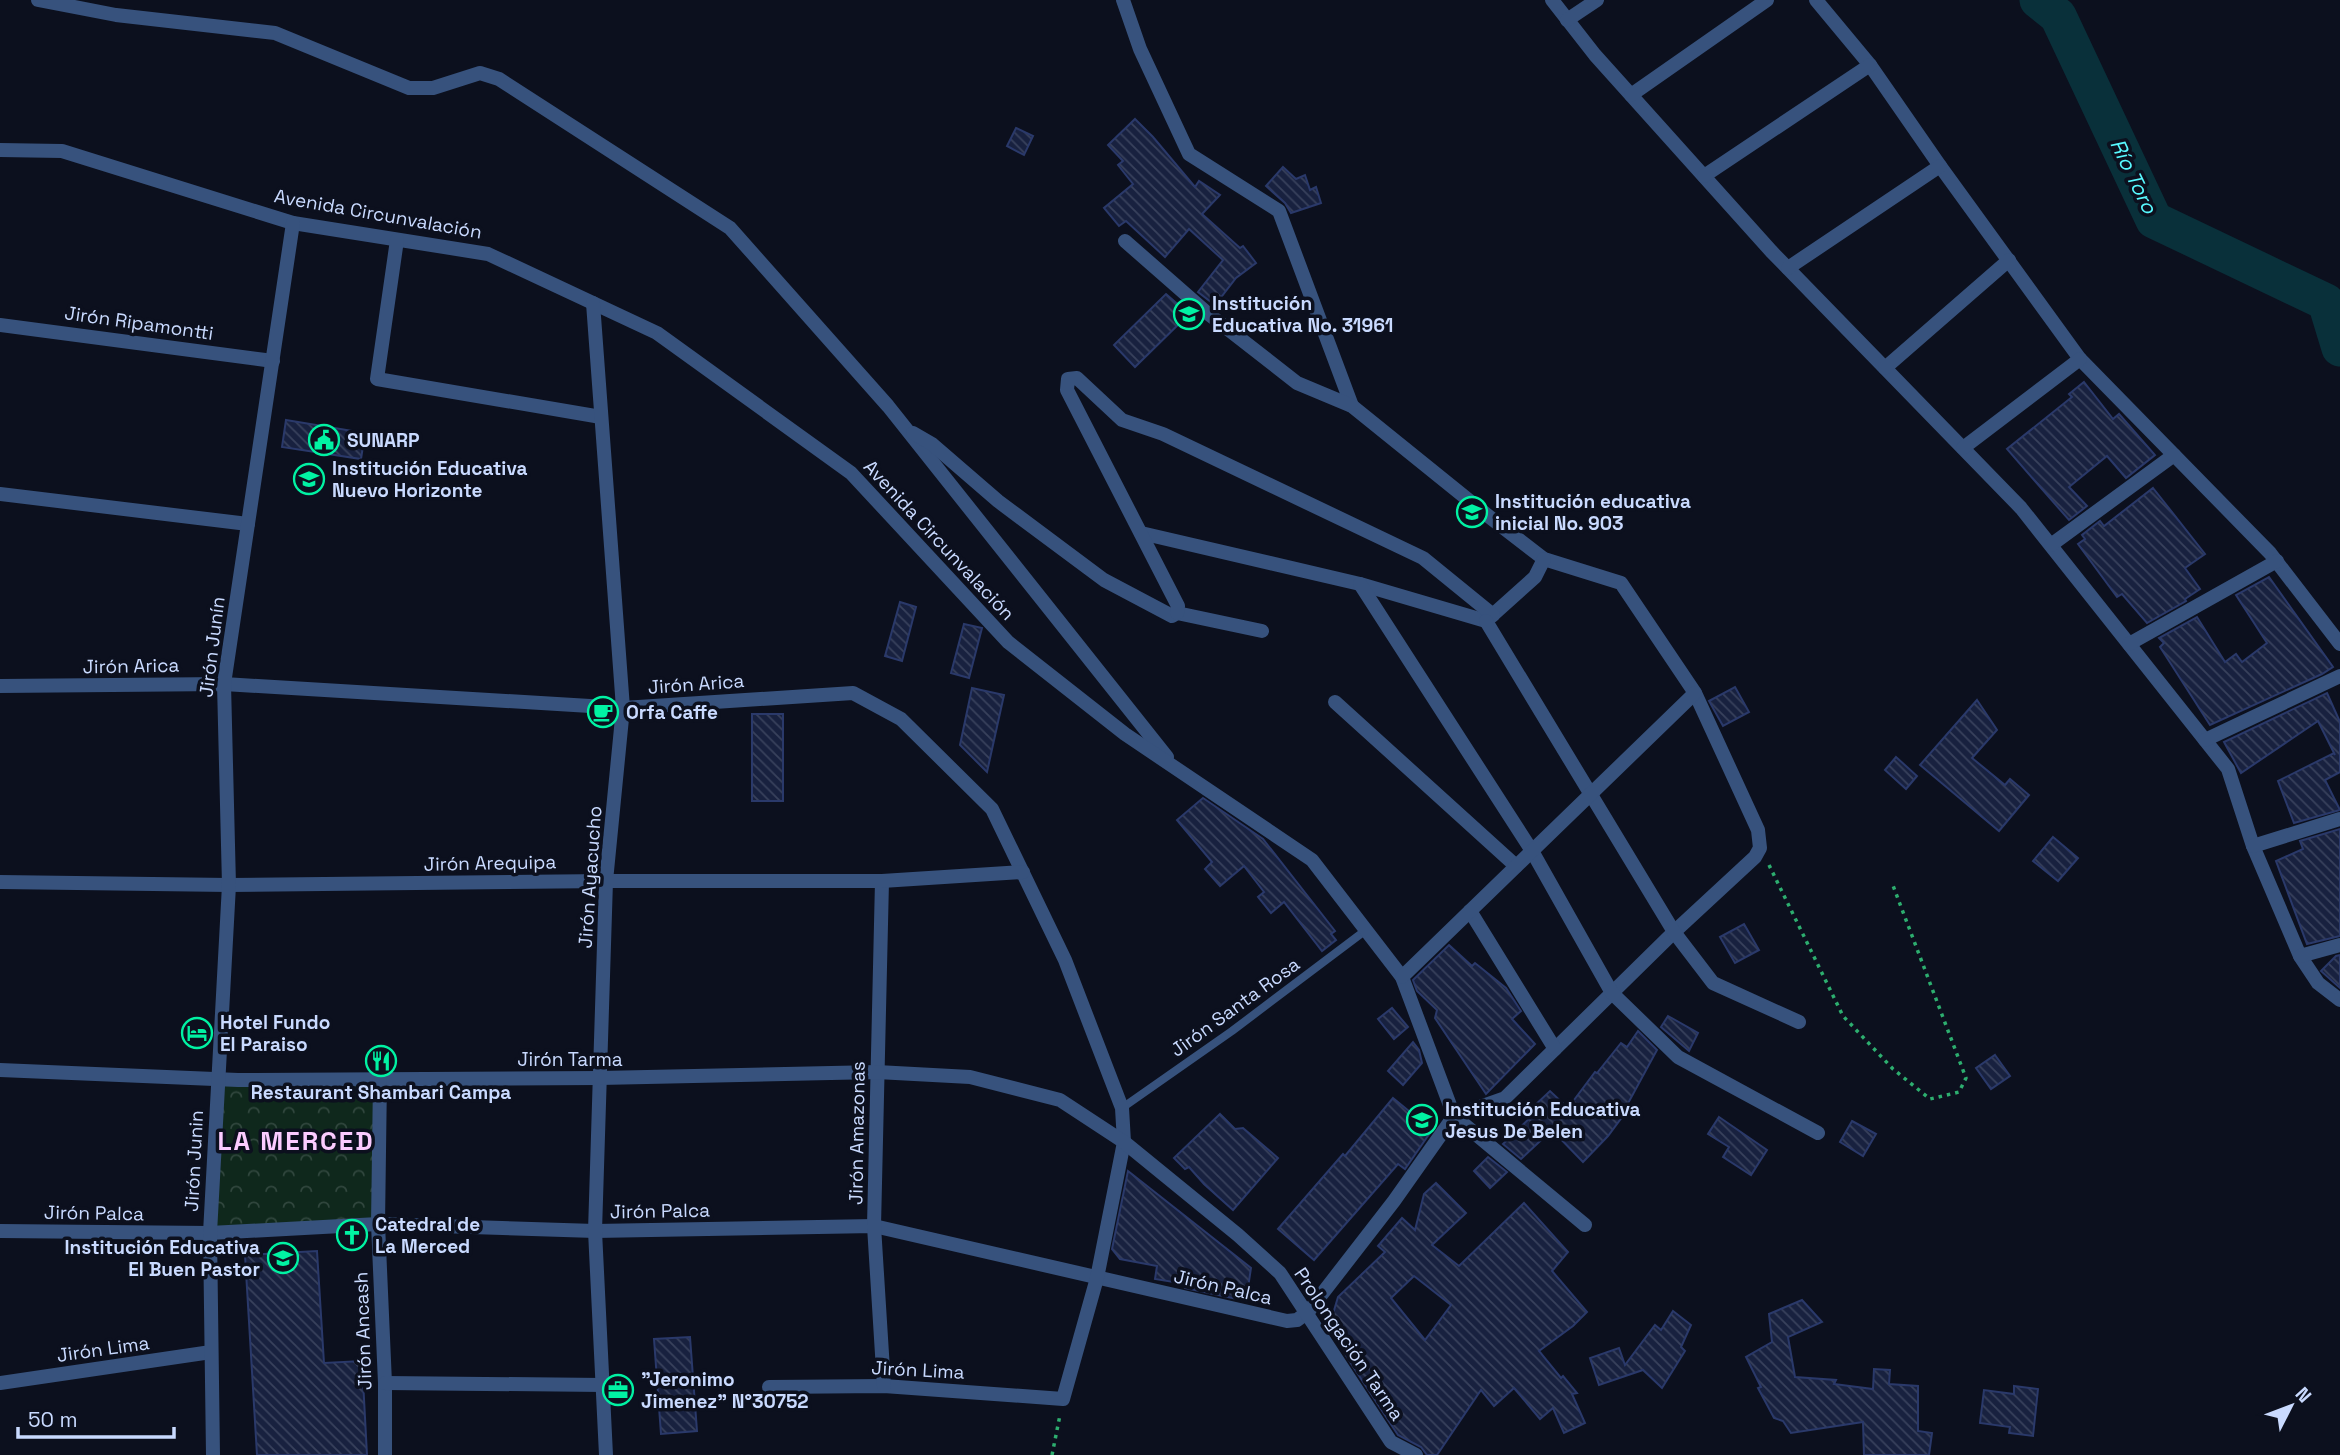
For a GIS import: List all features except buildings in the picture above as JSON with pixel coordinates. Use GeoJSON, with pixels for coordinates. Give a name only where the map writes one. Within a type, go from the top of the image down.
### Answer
{"type":"FeatureCollection","features":[{"type":"Feature","properties":{"kind":"street"},"geometry":{"type":"LineString","coordinates":[[38,0],[116,15],[275,33],[410,88],[433,88],[480,73],[499,79],[730,228],[908,430],[1176,769]]}},
{"type":"Feature","properties":{"kind":"street"},"geometry":{"type":"LineString","coordinates":[[1122,0],[1140,49],[1189,154],[1279,211],[1352,406]]}},
{"type":"Feature","properties":{"kind":"street"},"geometry":{"type":"LineString","coordinates":[[1552,0],[1631,95],[1788,268],[2021,508],[2228,769],[2253,846],[2300,956],[2318,983],[2340,1000]]}},
{"type":"Feature","properties":{"kind":"street"},"geometry":{"type":"LineString","coordinates":[[1567,20],[1597,0]]}},
{"type":"Feature","properties":{"kind":"street"},"geometry":{"type":"LineString","coordinates":[[1631,95],[1767,0]]}},
{"type":"Feature","properties":{"kind":"street"},"geometry":{"type":"LineString","coordinates":[[1816,0],[1870,65],[2080,359],[2277,561],[2340,645]]}},
{"type":"Feature","properties":{"kind":"street"},"geometry":{"type":"LineString","coordinates":[[1704,176],[1870,65]]}},
{"type":"Feature","properties":{"kind":"street","name":"Avenida Circunvalación"},"geometry":{"type":"LineString","coordinates":[[0,150],[62,151],[293,223],[488,254],[657,334],[851,473],[1008,642],[1125,734],[1312,860],[1402,977],[1454,1116]]}},
{"type":"Feature","properties":{"kind":"street"},"geometry":{"type":"LineString","coordinates":[[1788,268],[1940,166]]}},
{"type":"Feature","properties":{"kind":"street","name":"Jirón Junín"},"geometry":{"type":"LineString","coordinates":[[218,1079],[229,885],[224,684],[293,223]]}},
{"type":"Feature","properties":{"kind":"street"},"geometry":{"type":"LineString","coordinates":[[397,240],[377,379],[601,417]]}},
{"type":"Feature","properties":{"kind":"street"},"geometry":{"type":"LineString","coordinates":[[1125,241],[1206,312],[1297,383],[1352,406],[1544,559],[1621,583],[1695,693],[1758,830],[1760,848],[1755,857],[1674,932],[1505,1098],[1454,1116],[1394,1201],[1308,1312]]}},
{"type":"Feature","properties":{"kind":"street"},"geometry":{"type":"LineString","coordinates":[[1885,368],[2009,260]]}},
{"type":"Feature","properties":{"kind":"street","name":"Jirón Ayacucho"},"geometry":{"type":"LineString","coordinates":[[593,303],[623,709],[607,881],[595,1231],[606,1455]]}},
{"type":"Feature","properties":{"kind":"street","name":"Jirón Ripamontti"},"geometry":{"type":"LineString","coordinates":[[0,324],[272,361]]}},
{"type":"Feature","properties":{"kind":"street"},"geometry":{"type":"LineString","coordinates":[[1963,448],[2080,359]]}},
{"type":"Feature","properties":{"kind":"street"},"geometry":{"type":"LineString","coordinates":[[1177,614],[1178,606],[1067,390],[1068,379],[1077,378],[1122,420],[1163,434],[1423,558],[1490,618],[1590,794],[1674,932],[1713,983],[1799,1023]]}},
{"type":"Feature","properties":{"kind":"street"},"geometry":{"type":"LineString","coordinates":[[908,430],[932,444],[998,501],[1104,580],[1172,616],[1177,614],[1262,632]]}},
{"type":"Feature","properties":{"kind":"street"},"geometry":{"type":"LineString","coordinates":[[2051,545],[2174,455]]}},
{"type":"Feature","properties":{"kind":"street"},"geometry":{"type":"LineString","coordinates":[[0,495],[248,524]]}},
{"type":"Feature","properties":{"kind":"street"},"geometry":{"type":"LineString","coordinates":[[1141,533],[1360,584],[1490,618]]}},
{"type":"Feature","properties":{"kind":"street"},"geometry":{"type":"LineString","coordinates":[[1490,618],[1535,577],[1544,559]]}},
{"type":"Feature","properties":{"kind":"street"},"geometry":{"type":"LineString","coordinates":[[2129,644],[2277,561]]}},
{"type":"Feature","properties":{"kind":"street"},"geometry":{"type":"LineString","coordinates":[[1360,584],[1532,851],[1612,993],[1678,1057],[1818,1133]]}},
{"type":"Feature","properties":{"kind":"street"},"geometry":{"type":"LineString","coordinates":[[2205,740],[2340,676]]}},
{"type":"Feature","properties":{"kind":"street","name":"Jirón Arica"},"geometry":{"type":"LineString","coordinates":[[0,686],[224,684],[623,709],[853,693],[901,719],[992,809],[1065,960],[1122,1108],[1124,1142],[1097,1278],[1063,1399]]}},
{"type":"Feature","properties":{"kind":"street"},"geometry":{"type":"LineString","coordinates":[[1402,977],[1695,693]]}},
{"type":"Feature","properties":{"kind":"street"},"geometry":{"type":"LineString","coordinates":[[1335,702],[1516,866]]}},
{"type":"Feature","properties":{"kind":"street"},"geometry":{"type":"LineString","coordinates":[[2253,846],[2340,818]]}},
{"type":"Feature","properties":{"kind":"street","name":"Jirón Arequipa"},"geometry":{"type":"LineString","coordinates":[[0,883],[229,885],[882,881],[1023,872]]}},
{"type":"Feature","properties":{"kind":"street","name":"Jirón Amazonas"},"geometry":{"type":"LineString","coordinates":[[882,881],[874,1226],[884,1386]]}},
{"type":"Feature","properties":{"kind":"street"},"geometry":{"type":"LineString","coordinates":[[1470,911],[1555,1049]]}},
{"type":"Feature","properties":{"kind":"street"},"geometry":{"type":"LineString","coordinates":[[2300,956],[2340,945]]}},
{"type":"Feature","properties":{"kind":"street","name":"Jirón Tarma"},"geometry":{"type":"LineString","coordinates":[[0,1070],[218,1079],[600,1078],[877,1072],[970,1077],[1060,1100],[1124,1142]]}},
{"type":"Feature","properties":{"kind":"street","name":"Jirón Junin"},"geometry":{"type":"LineString","coordinates":[[214,1455],[210,1233],[218,1079]]}},
{"type":"Feature","properties":{"kind":"street","name":"Jirón Ancash"},"geometry":{"type":"LineString","coordinates":[[380,1079],[378,1224],[385,1383],[385,1455]]}},
{"type":"Feature","properties":{"kind":"street"},"geometry":{"type":"LineString","coordinates":[[1454,1116],[1585,1225]]}},
{"type":"Feature","properties":{"kind":"street","name":"Prolongación Tarma"},"geometry":{"type":"LineString","coordinates":[[1124,1142],[1280,1273],[1391,1442],[1416,1455]]}},
{"type":"Feature","properties":{"kind":"street","name":"Jirón Palca"},"geometry":{"type":"LineString","coordinates":[[0,1231],[210,1233],[378,1224],[595,1231],[874,1226],[1287,1321],[1297,1320],[1308,1312]]}},
{"type":"Feature","properties":{"kind":"street","name":"Jirón Lima"},"geometry":{"type":"LineString","coordinates":[[0,1383],[211,1352]]}},
{"type":"Feature","properties":{"kind":"street"},"geometry":{"type":"LineString","coordinates":[[385,1383],[604,1385]]}},
{"type":"Feature","properties":{"kind":"street","name":"Jirón Lima"},"geometry":{"type":"LineString","coordinates":[[769,1387],[884,1386],[1063,1399]]}},
{"type":"Feature","properties":{"kind":"lane","name":"Jirón Santa Rosa"},"geometry":{"type":"LineString","coordinates":[[1122,1108],[1232,1031],[1366,930]]}},
{"type":"Feature","properties":{"kind":"path"},"geometry":{"type":"LineString","coordinates":[[1760,848],[1843,1016],[1893,1069],[1930,1099],[1959,1092],[1966,1078],[1892,883]]}},
{"type":"Feature","properties":{"kind":"path"},"geometry":{"type":"LineString","coordinates":[[1052,1455],[1063,1399]]}},
{"type":"Feature","properties":{"kind":"green space"},"geometry":{"type":"Polygon","coordinates":[[[218,1079],[380,1079],[378,1224],[210,1233],[218,1079]]]}},
{"type":"Feature","properties":{"kind":"waterway","name":"Río Toro"},"geometry":{"type":"LineString","coordinates":[[2038,0],[2058,16],[2154,220],[2326,302],[2340,348]]}},
{"type":"Feature","properties":{"kind":"place","name":"Institución Educativa No. 31961"},"geometry":{"type":"Point","coordinates":[1189,314]}},
{"type":"Feature","properties":{"kind":"place","name":"SUNARP"},"geometry":{"type":"Point","coordinates":[324,440]}},
{"type":"Feature","properties":{"kind":"place","name":"Institución Educativa Nuevo Horizonte"},"geometry":{"type":"Point","coordinates":[309,479]}},
{"type":"Feature","properties":{"kind":"place","name":"Institución educativa inicial No. 903"},"geometry":{"type":"Point","coordinates":[1472,512]}},
{"type":"Feature","properties":{"kind":"place","name":"Orfa Caffe"},"geometry":{"type":"Point","coordinates":[603,712]}},
{"type":"Feature","properties":{"kind":"place","name":"Hotel Fundo El Paraiso"},"geometry":{"type":"Point","coordinates":[197,1033]}},
{"type":"Feature","properties":{"kind":"place","name":"Restaurant Shambari Campa"},"geometry":{"type":"Point","coordinates":[381,1061]}},
{"type":"Feature","properties":{"kind":"place","name":"Institución Educativa Jesus De Belen"},"geometry":{"type":"Point","coordinates":[1422,1120]}},
{"type":"Feature","properties":{"kind":"place","name":"Catedral de La Merced"},"geometry":{"type":"Point","coordinates":[352,1235]}},
{"type":"Feature","properties":{"kind":"place","name":"Institución Educativa El Buen Pastor"},"geometry":{"type":"Point","coordinates":[283,1258]}},
{"type":"Feature","properties":{"kind":"place","name":"\"Jeronimo Jimenez\" N°30752"},"geometry":{"type":"Point","coordinates":[618,1390]}},
{"type":"Feature","properties":{"kind":"district","name":"LA MERCED"},"geometry":{"type":"Point","coordinates":[296,1141]}}]}
